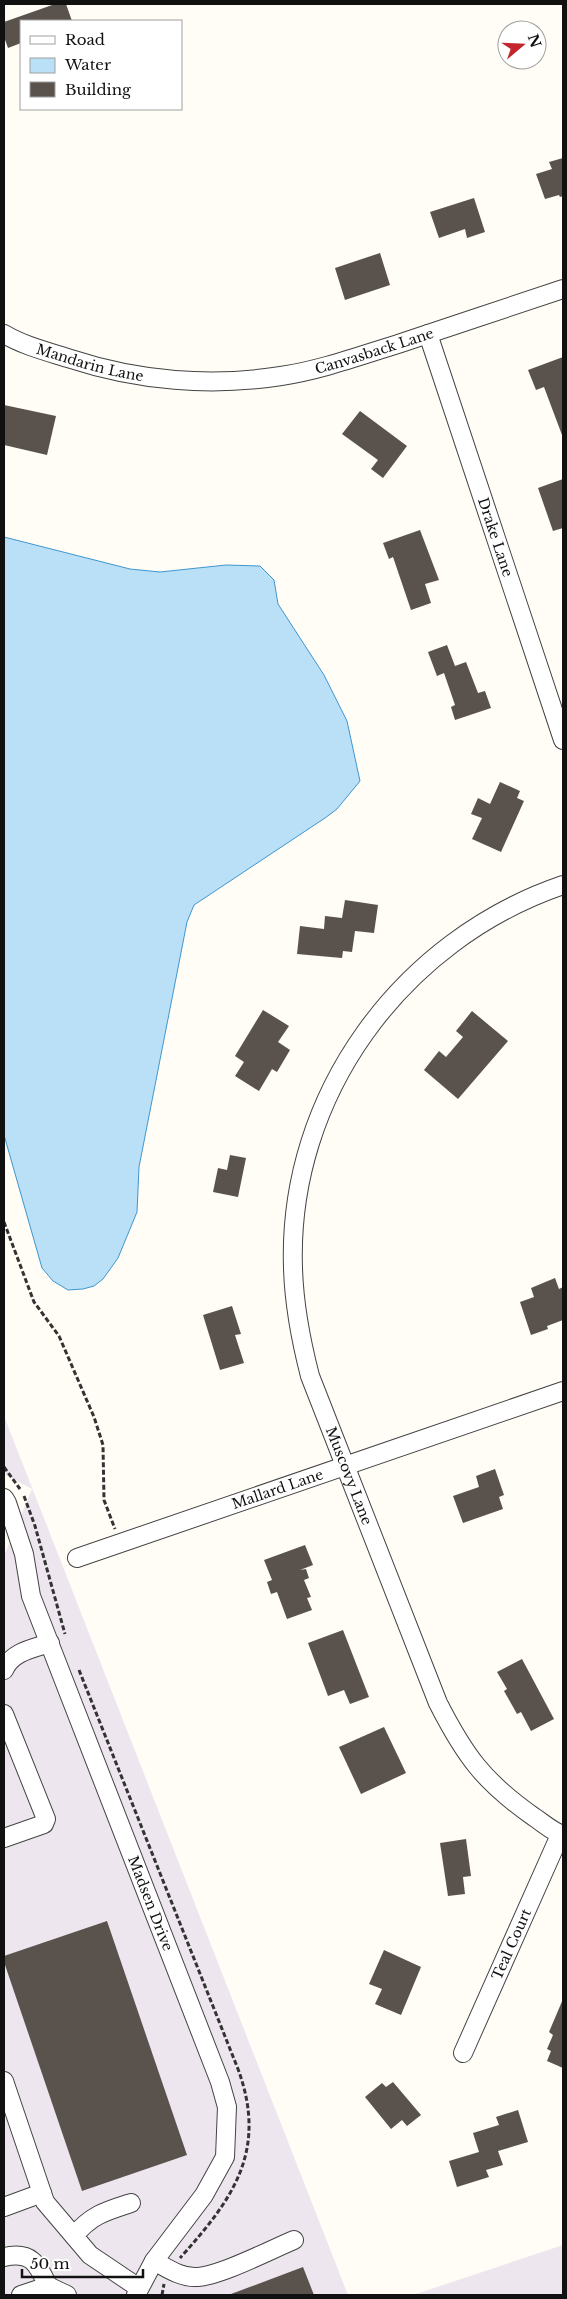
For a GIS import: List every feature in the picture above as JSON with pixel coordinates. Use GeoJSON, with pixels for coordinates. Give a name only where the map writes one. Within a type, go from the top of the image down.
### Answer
{"type":"FeatureCollection","features":[{"type":"Feature","properties":{"kind":"street","name":"Canvasback Lane"},"geometry":{"type":"LineString","coordinates":[[178,380],[236,381],[281,376],[332,365],[563,289]]}},
{"type":"Feature","properties":{"kind":"street","name":"Mandarin Lane"},"geometry":{"type":"LineString","coordinates":[[4,334],[42,350],[94,366],[130,374],[178,380]]}},
{"type":"Feature","properties":{"kind":"street","name":"Drake Lane"},"geometry":{"type":"LineString","coordinates":[[428,334],[563,740]]}},
{"type":"Feature","properties":{"kind":"street","name":"Muscovy Lane"},"geometry":{"type":"LineString","coordinates":[[562,1835],[498,1790],[477,1768],[458,1741],[438,1703],[344,1466],[308,1369],[297,1320],[293,1268],[294,1224],[302,1174],[319,1118],[342,1066],[386,1004],[422,967],[442,950],[497,913],[563,885]]}},
{"type":"Feature","properties":{"kind":"street","name":"Mallard Lane"},"geometry":{"type":"LineString","coordinates":[[77,1558],[563,1391]]}},
{"type":"Feature","properties":{"kind":"street","name":"Madsen Drive"},"geometry":{"type":"LineString","coordinates":[[4,1498],[24,1554],[31,1596],[217,2073],[227,2107],[224,2157],[204,2195],[154,2261],[137,2291]]}},
{"type":"Feature","properties":{"kind":"street"},"geometry":{"type":"LineString","coordinates":[[4,1670],[9,1660],[18,1654],[50,1643]]}},
{"type":"Feature","properties":{"kind":"street"},"geometry":{"type":"LineString","coordinates":[[4,1714],[46,1819],[44,1824],[4,1838]]}},
{"type":"Feature","properties":{"kind":"street","name":"Teal Court"},"geometry":{"type":"LineString","coordinates":[[463,2054],[562,1835]]}},
{"type":"Feature","properties":{"kind":"street"},"geometry":{"type":"LineString","coordinates":[[4,2081],[45,2202],[90,2255],[137,2291]]}},
{"type":"Feature","properties":{"kind":"street"},"geometry":{"type":"LineString","coordinates":[[4,2207],[42,2193]]}},
{"type":"Feature","properties":{"kind":"street"},"geometry":{"type":"LineString","coordinates":[[74,2236],[85,2223],[97,2215],[131,2203]]}},
{"type":"Feature","properties":{"kind":"street"},"geometry":{"type":"LineString","coordinates":[[154,2261],[178,2274],[195,2277],[212,2274],[294,2240]]}},
{"type":"Feature","properties":{"kind":"street"},"geometry":{"type":"LineString","coordinates":[[4,2256],[17,2254],[27,2256],[34,2262],[48,2286],[67,2295]]}},
{"type":"Feature","properties":{"kind":"street"},"geometry":{"type":"LineString","coordinates":[[21,2295],[48,2286]]}},
{"type":"Feature","properties":{"kind":"path"},"geometry":{"type":"LineString","coordinates":[[4,1222],[34,1302],[59,1336],[94,1417],[103,1445],[104,1500],[121,1543]]}},
{"type":"Feature","properties":{"kind":"shaded area"},"geometry":{"type":"Polygon","coordinates":[[[4,1416],[348,2295],[4,2295],[4,1556],[32,1489],[4,1474],[4,1416]]]}},
{"type":"Feature","properties":{"kind":"shaded area"},"geometry":{"type":"Polygon","coordinates":[[[563,2245],[563,2295],[413,2295],[563,2245]]]}},
{"type":"Feature","properties":{"kind":"water"},"geometry":{"type":"Polygon","coordinates":[[[4,537],[130,569],[160,572],[226,565],[260,566],[274,580],[278,604],[324,675],[347,721],[360,781],[337,809],[325,818],[194,905],[187,922],[139,1167],[137,1212],[118,1258],[103,1279],[94,1286],[83,1289],[68,1290],[53,1281],[42,1268],[4,1135],[4,537]]]}},
{"type":"Feature","properties":{"kind":"building"},"geometry":{"type":"Polygon","coordinates":[[[55,4],[66,4],[72,20],[20,20],[20,43],[8,48],[4,37],[4,22],[55,4]]]}},
{"type":"Feature","properties":{"kind":"building"},"geometry":{"type":"Polygon","coordinates":[[[563,158],[563,196],[560,197],[559,195],[545,199],[536,174],[552,169],[549,162],[563,158]]]}},
{"type":"Feature","properties":{"kind":"building"},"geometry":{"type":"Polygon","coordinates":[[[474,198],[485,232],[467,238],[465,229],[439,238],[430,212],[474,198]]]}},
{"type":"Feature","properties":{"kind":"building"},"geometry":{"type":"Polygon","coordinates":[[[380,253],[390,285],[345,300],[335,268],[380,253]]]}},
{"type":"Feature","properties":{"kind":"building"},"geometry":{"type":"Polygon","coordinates":[[[563,357],[562,435],[544,387],[536,390],[528,370],[563,357]]]}},
{"type":"Feature","properties":{"kind":"building"},"geometry":{"type":"Polygon","coordinates":[[[4,405],[56,416],[47,455],[4,445],[4,405]]]}},
{"type":"Feature","properties":{"kind":"building"},"geometry":{"type":"Polygon","coordinates":[[[360,411],[407,446],[383,478],[371,469],[378,460],[342,434],[360,411]]]}},
{"type":"Feature","properties":{"kind":"building"},"geometry":{"type":"Polygon","coordinates":[[[563,479],[563,528],[553,531],[538,488],[563,479]]]}},
{"type":"Feature","properties":{"kind":"building"},"geometry":{"type":"Polygon","coordinates":[[[420,530],[439,580],[425,584],[431,603],[411,610],[393,557],[389,559],[383,543],[420,530]]]}},
{"type":"Feature","properties":{"kind":"building"},"geometry":{"type":"Polygon","coordinates":[[[447,645],[455,666],[466,662],[478,693],[485,691],[491,708],[455,720],[451,707],[455,705],[444,673],[437,676],[428,652],[447,645]]]}},
{"type":"Feature","properties":{"kind":"building"},"geometry":{"type":"Polygon","coordinates":[[[500,782],[520,791],[517,798],[524,801],[501,852],[472,839],[482,818],[471,814],[478,798],[490,804],[500,782]]]}},
{"type":"Feature","properties":{"kind":"building"},"geometry":{"type":"Polygon","coordinates":[[[345,900],[378,905],[374,933],[355,931],[352,952],[343,951],[342,958],[297,954],[300,926],[324,929],[325,916],[342,918],[345,900]]]}},
{"type":"Feature","properties":{"kind":"building"},"geometry":{"type":"Polygon","coordinates":[[[263,1010],[289,1026],[278,1042],[290,1050],[277,1072],[272,1069],[259,1091],[235,1076],[244,1062],[235,1056],[263,1010]]]}},
{"type":"Feature","properties":{"kind":"building"},"geometry":{"type":"Polygon","coordinates":[[[472,1011],[508,1041],[458,1099],[424,1070],[439,1051],[446,1057],[463,1037],[456,1031],[472,1011]]]}},
{"type":"Feature","properties":{"kind":"building"},"geometry":{"type":"Polygon","coordinates":[[[230,1155],[246,1158],[238,1197],[213,1192],[218,1168],[227,1170],[230,1155]]]}},
{"type":"Feature","properties":{"kind":"building"},"geometry":{"type":"Polygon","coordinates":[[[555,1278],[559,1289],[563,1287],[563,1320],[547,1326],[548,1329],[531,1335],[520,1302],[534,1297],[531,1288],[555,1278]]]}},
{"type":"Feature","properties":{"kind":"building"},"geometry":{"type":"Polygon","coordinates":[[[232,1306],[241,1334],[235,1335],[244,1363],[220,1370],[203,1315],[232,1306]]]}},
{"type":"Feature","properties":{"kind":"building"},"geometry":{"type":"Polygon","coordinates":[[[495,1469],[504,1495],[499,1497],[503,1509],[463,1523],[453,1496],[479,1487],[476,1476],[495,1469]]]}},
{"type":"Feature","properties":{"kind":"building"},"geometry":{"type":"Polygon","coordinates":[[[305,1545],[313,1565],[300,1570],[306,1569],[309,1578],[304,1580],[311,1597],[307,1598],[312,1610],[287,1619],[277,1592],[271,1594],[267,1582],[272,1580],[264,1560],[305,1545]]]}},
{"type":"Feature","properties":{"kind":"building"},"geometry":{"type":"Polygon","coordinates":[[[343,1630],[369,1697],[350,1704],[344,1690],[328,1696],[308,1643],[343,1630]]]}},
{"type":"Feature","properties":{"kind":"building"},"geometry":{"type":"Polygon","coordinates":[[[522,1659],[554,1719],[531,1731],[521,1712],[517,1714],[504,1691],[507,1689],[497,1672],[522,1659]]]}},
{"type":"Feature","properties":{"kind":"building"},"geometry":{"type":"Polygon","coordinates":[[[384,1727],[406,1773],[361,1794],[339,1747],[384,1727]]]}},
{"type":"Feature","properties":{"kind":"building"},"geometry":{"type":"Polygon","coordinates":[[[466,1839],[471,1876],[463,1877],[465,1894],[448,1896],[440,1843],[466,1839]]]}},
{"type":"Feature","properties":{"kind":"building"},"geometry":{"type":"Polygon","coordinates":[[[107,1921],[187,2155],[82,2191],[4,1962],[4,1956],[107,1921]]]}},
{"type":"Feature","properties":{"kind":"building"},"geometry":{"type":"Polygon","coordinates":[[[384,1950],[421,1967],[401,2015],[375,2004],[382,1989],[369,1984],[384,1950]]]}},
{"type":"Feature","properties":{"kind":"building"},"geometry":{"type":"Polygon","coordinates":[[[563,1999],[563,2068],[547,2061],[551,2051],[547,2049],[553,2035],[549,2032],[563,1999]]]}},
{"type":"Feature","properties":{"kind":"building"},"geometry":{"type":"Polygon","coordinates":[[[393,2082],[421,2115],[407,2126],[402,2120],[391,2129],[365,2097],[382,2083],[386,2087],[393,2082]]]}},
{"type":"Feature","properties":{"kind":"building"},"geometry":{"type":"Polygon","coordinates":[[[518,2110],[528,2142],[498,2151],[503,2165],[486,2170],[489,2177],[457,2187],[449,2161],[479,2152],[473,2133],[499,2125],[496,2117],[518,2110]]]}},
{"type":"Feature","properties":{"kind":"building"},"geometry":{"type":"Polygon","coordinates":[[[303,2267],[314,2295],[231,2294],[303,2267]]]}}]}
